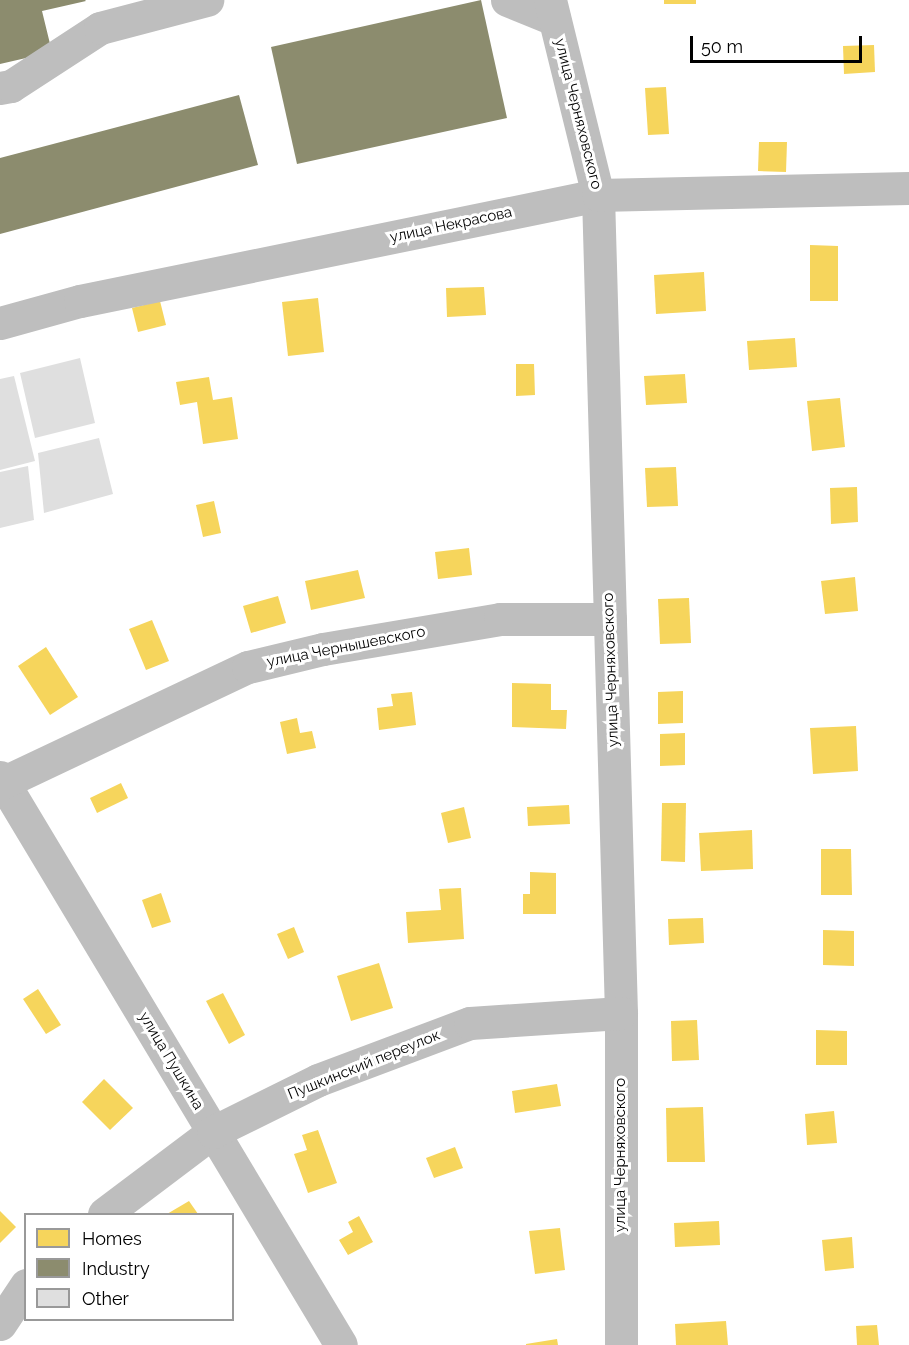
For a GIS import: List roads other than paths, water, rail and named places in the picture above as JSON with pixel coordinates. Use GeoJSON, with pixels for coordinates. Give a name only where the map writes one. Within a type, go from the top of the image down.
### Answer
{"type":"FeatureCollection","features":[{"type":"Feature","properties":{"kind":"street"},"geometry":{"type":"LineString","coordinates":[[0,88],[11,86],[100,28],[207,0]]}},
{"type":"Feature","properties":{"kind":"street"},"geometry":{"type":"LineString","coordinates":[[507,0],[552,10]]}},
{"type":"Feature","properties":{"kind":"street","name":"улица Черняховского"},"geometry":{"type":"LineString","coordinates":[[552,10],[598,195],[621,1013],[621,1345]]}},
{"type":"Feature","properties":{"kind":"street","name":"улица Некрасова"},"geometry":{"type":"LineString","coordinates":[[0,323],[80,301],[598,195],[909,189]]}},
{"type":"Feature","properties":{"kind":"street","name":"улица Чернышевского"},"geometry":{"type":"LineString","coordinates":[[1,781],[248,667],[323,649],[500,619],[610,619]]}},
{"type":"Feature","properties":{"kind":"street","name":"улица Пушкина"},"geometry":{"type":"LineString","coordinates":[[1,781],[341,1345]]}},
{"type":"Feature","properties":{"kind":"street","name":"Пушкинский переулок"},"geometry":{"type":"LineString","coordinates":[[107,1213],[213,1132],[318,1080],[470,1023],[621,1013]]}},
{"type":"Feature","properties":{"kind":"street"},"geometry":{"type":"LineString","coordinates":[[0,1324],[24,1288]]}}]}
